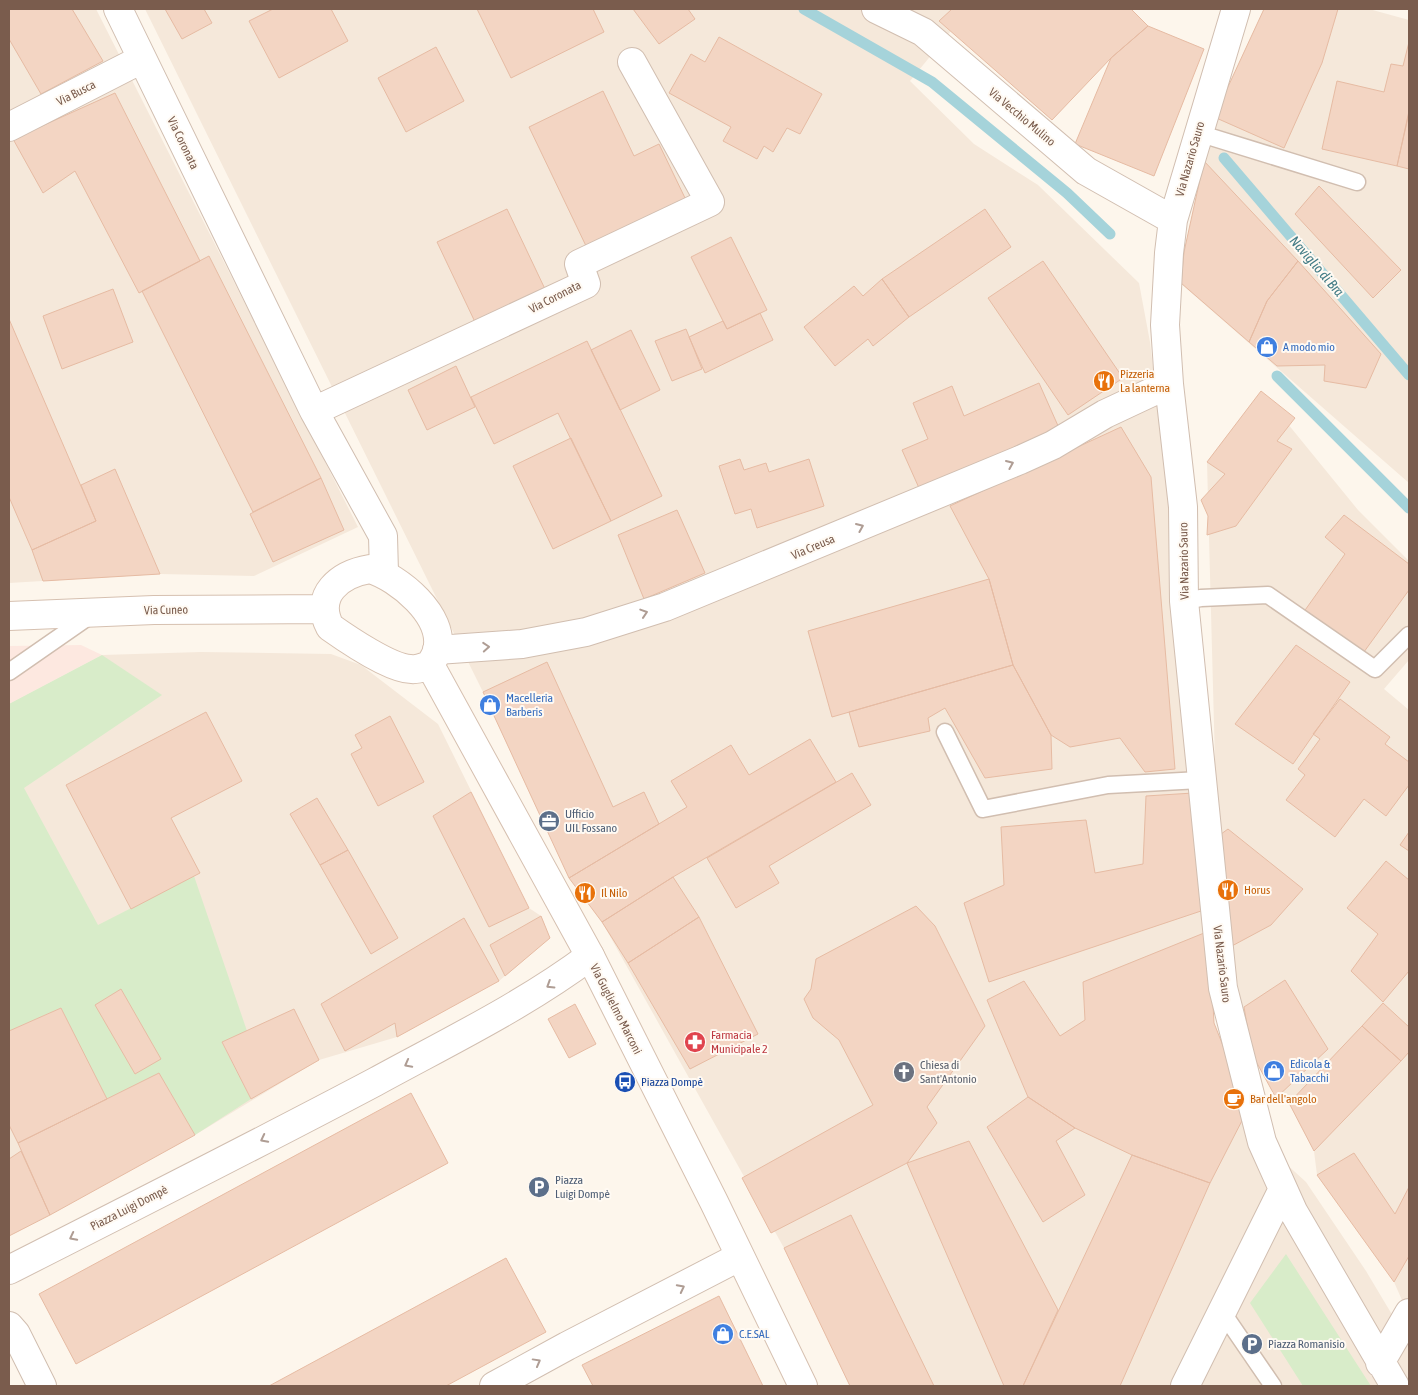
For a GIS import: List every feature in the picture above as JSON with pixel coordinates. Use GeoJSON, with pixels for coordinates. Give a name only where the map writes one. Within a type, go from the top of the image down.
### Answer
{"type":"FeatureCollection","features":[{"type":"Feature","properties":{"kind":"street","name":"Via Coronata"},"geometry":{"type":"LineString","coordinates":[[118,9],[314,411],[383,536],[384,573]]}},
{"type":"Feature","properties":{"kind":"street","name":"Via Vecchio Mulino"},"geometry":{"type":"LineString","coordinates":[[876,9],[923,32],[1086,172],[1173,220]]}},
{"type":"Feature","properties":{"kind":"street","name":"Via Nazario Sauro"},"geometry":{"type":"LineString","coordinates":[[1236,9],[1173,220],[1165,325],[1169,384],[1183,506],[1184,602],[1200,780],[1223,988],[1262,1142],[1283,1189]]}},
{"type":"Feature","properties":{"kind":"street","name":"Via Busca"},"geometry":{"type":"LineString","coordinates":[[9,127],[142,59]]}},
{"type":"Feature","properties":{"kind":"street","name":"Via Coronata"},"geometry":{"type":"LineString","coordinates":[[314,411],[586,284],[579,264],[710,202],[632,62]]}},
{"type":"Feature","properties":{"kind":"street","name":"Via Creusa"},"geometry":{"type":"LineString","coordinates":[[434,658],[577,634],[665,606],[1020,460],[1053,445],[1105,414],[1169,384]]}},
{"type":"Feature","properties":{"kind":"street"},"geometry":{"type":"LineString","coordinates":[[370,569],[384,573],[406,587],[429,617],[437,634],[434,658],[420,669],[409,670],[394,665],[330,627],[324,609],[326,598],[338,581],[357,571],[370,569]]}},
{"type":"Feature","properties":{"kind":"street","name":"Via Cuneo"},"geometry":{"type":"LineString","coordinates":[[9,616],[94,612],[324,609]]}},
{"type":"Feature","properties":{"kind":"street","name":"Via Guglielmo Marconi"},"geometry":{"type":"LineString","coordinates":[[434,658],[590,956],[804,1386]]}},
{"type":"Feature","properties":{"kind":"street","name":"Piazza Luigi Dompè"},"geometry":{"type":"LineString","coordinates":[[9,1270],[310,1116],[505,1012],[557,980],[590,956]]}},
{"type":"Feature","properties":{"kind":"street"},"geometry":{"type":"LineString","coordinates":[[1185,1386],[1223,1313],[1283,1189]]}},
{"type":"Feature","properties":{"kind":"street"},"geometry":{"type":"LineString","coordinates":[[1283,1189],[1301,1225],[1395,1386]]}},
{"type":"Feature","properties":{"kind":"street"},"geometry":{"type":"LineString","coordinates":[[494,1386],[739,1257]]}},
{"type":"Feature","properties":{"kind":"street"},"geometry":{"type":"LineString","coordinates":[[1380,1362],[1409,1313]]}},
{"type":"Feature","properties":{"kind":"street"},"geometry":{"type":"LineString","coordinates":[[9,1326],[16,1334],[42,1386]]}},
{"type":"Feature","properties":{"kind":"lane"},"geometry":{"type":"LineString","coordinates":[[1198,133],[1357,182]]}},
{"type":"Feature","properties":{"kind":"lane"},"geometry":{"type":"LineString","coordinates":[[1184,602],[1201,598],[1268,595],[1375,669],[1409,635]]}},
{"type":"Feature","properties":{"kind":"lane"},"geometry":{"type":"LineString","coordinates":[[9,672],[94,612]]}},
{"type":"Feature","properties":{"kind":"lane"},"geometry":{"type":"LineString","coordinates":[[945,732],[983,809],[1108,785],[1200,780]]}},
{"type":"Feature","properties":{"kind":"lane"},"geometry":{"type":"LineString","coordinates":[[1223,1313],[1272,1386]]}},
{"type":"Feature","properties":{"kind":"shaded area"},"geometry":{"type":"Polygon","coordinates":[[[9,9],[96,9],[358,527],[254,576],[160,574],[9,583],[9,9]]]}},
{"type":"Feature","properties":{"kind":"shaded area"},"geometry":{"type":"Polygon","coordinates":[[[145,9],[969,9],[910,81],[974,144],[1038,185],[1139,283],[1150,342],[1171,519],[1209,931],[1214,1023],[1262,1142],[1306,1182],[1366,1271],[1409,1343],[1409,1386],[850,1386],[784,1248],[602,922],[569,878],[483,692],[145,9]]]}},
{"type":"Feature","properties":{"kind":"shaded area"},"geometry":{"type":"Polygon","coordinates":[[[1264,9],[1369,9],[1409,20],[1409,483],[1180,283],[1184,252],[1214,117],[1264,9]]]}},
{"type":"Feature","properties":{"kind":"shaded area"},"geometry":{"type":"Polygon","coordinates":[[[1261,391],[1358,510],[1409,561],[1409,660],[1384,689],[1409,710],[1409,1316],[1394,1282],[1317,1175],[1314,1151],[1289,1103],[1276,1098],[1252,1054],[1230,947],[1217,837],[1207,462],[1261,391]]]}},
{"type":"Feature","properties":{"kind":"shaded area"},"geometry":{"type":"Polygon","coordinates":[[[81,645],[102,655],[9,704],[9,646],[81,645]]]}},
{"type":"Feature","properties":{"kind":"shaded area"},"geometry":{"type":"Polygon","coordinates":[[[201,652],[331,654],[361,665],[438,724],[529,908],[541,916],[550,938],[499,981],[397,1037],[319,1060],[195,1135],[9,1236],[9,704],[102,655],[201,652]]]}},
{"type":"Feature","properties":{"kind":"green space"},"geometry":{"type":"Polygon","coordinates":[[[102,655],[162,695],[24,788],[98,925],[194,876],[247,1031],[222,1043],[251,1099],[195,1135],[159,1073],[107,1099],[61,1008],[9,1031],[9,704],[102,655]]]}},
{"type":"Feature","properties":{"kind":"green space"},"geometry":{"type":"Polygon","coordinates":[[[1286,1254],[1371,1386],[1303,1386],[1250,1303],[1286,1254]]]}},
{"type":"Feature","properties":{"kind":"building"},"geometry":{"type":"Polygon","coordinates":[[[9,9],[72,9],[103,61],[41,94],[9,39],[9,9]]]}},
{"type":"Feature","properties":{"kind":"building"},"geometry":{"type":"Polygon","coordinates":[[[165,9],[204,9],[212,23],[182,39],[165,9]]]}},
{"type":"Feature","properties":{"kind":"building"},"geometry":{"type":"Polygon","coordinates":[[[273,9],[331,9],[348,41],[279,78],[249,21],[273,9]]]}},
{"type":"Feature","properties":{"kind":"building"},"geometry":{"type":"Polygon","coordinates":[[[477,9],[593,9],[604,32],[511,78],[477,9]]]}},
{"type":"Feature","properties":{"kind":"building"},"geometry":{"type":"Polygon","coordinates":[[[633,9],[688,9],[695,19],[659,44],[633,9]]]}},
{"type":"Feature","properties":{"kind":"building"},"geometry":{"type":"Polygon","coordinates":[[[952,9],[1131,9],[1148,26],[1111,58],[1052,120],[939,21],[952,9]]]}},
{"type":"Feature","properties":{"kind":"building"},"geometry":{"type":"Polygon","coordinates":[[[1264,9],[1338,9],[1322,63],[1284,148],[1214,117],[1264,9]]]}},
{"type":"Feature","properties":{"kind":"building"},"geometry":{"type":"Polygon","coordinates":[[[1148,26],[1204,49],[1154,176],[1075,144],[1111,58],[1148,26]]]}},
{"type":"Feature","properties":{"kind":"building"},"geometry":{"type":"Polygon","coordinates":[[[719,37],[822,94],[800,134],[787,128],[773,152],[764,146],[757,159],[723,141],[731,127],[669,93],[691,54],[705,62],[719,37]]]}},
{"type":"Feature","properties":{"kind":"building"},"geometry":{"type":"Polygon","coordinates":[[[1409,42],[1409,111],[1397,166],[1322,149],[1337,81],[1384,92],[1391,64],[1403,66],[1409,42]]]}},
{"type":"Feature","properties":{"kind":"building"},"geometry":{"type":"Polygon","coordinates":[[[436,47],[464,101],[406,132],[378,78],[436,47]]]}},
{"type":"Feature","properties":{"kind":"building"},"geometry":{"type":"Polygon","coordinates":[[[603,91],[634,156],[659,144],[686,200],[587,248],[529,127],[603,91]]]}},
{"type":"Feature","properties":{"kind":"building"},"geometry":{"type":"Polygon","coordinates":[[[115,93],[200,261],[139,293],[75,171],[43,193],[13,139],[115,93]]]}},
{"type":"Feature","properties":{"kind":"building"},"geometry":{"type":"Polygon","coordinates":[[[1409,113],[1409,169],[1397,166],[1409,113]]]}},
{"type":"Feature","properties":{"kind":"building"},"geometry":{"type":"Polygon","coordinates":[[[1204,161],[1298,261],[1267,301],[1249,342],[1181,283],[1184,252],[1204,161]]]}},
{"type":"Feature","properties":{"kind":"building"},"geometry":{"type":"Polygon","coordinates":[[[1319,186],[1401,270],[1373,298],[1295,214],[1319,186]]]}},
{"type":"Feature","properties":{"kind":"building"},"geometry":{"type":"Polygon","coordinates":[[[507,209],[545,289],[475,322],[437,242],[507,209]]]}},
{"type":"Feature","properties":{"kind":"building"},"geometry":{"type":"Polygon","coordinates":[[[985,209],[1011,247],[909,317],[882,279],[985,209]]]}},
{"type":"Feature","properties":{"kind":"building"},"geometry":{"type":"Polygon","coordinates":[[[731,237],[767,310],[727,329],[691,257],[731,237]]]}},
{"type":"Feature","properties":{"kind":"building"},"geometry":{"type":"Polygon","coordinates":[[[209,256],[321,478],[253,512],[142,291],[209,256]]]}},
{"type":"Feature","properties":{"kind":"building"},"geometry":{"type":"Polygon","coordinates":[[[1043,261],[1123,378],[1068,415],[988,298],[1043,261]]]}},
{"type":"Feature","properties":{"kind":"building"},"geometry":{"type":"Polygon","coordinates":[[[1298,261],[1381,354],[1366,388],[1324,381],[1325,365],[1277,366],[1249,342],[1267,301],[1298,261]]]}},
{"type":"Feature","properties":{"kind":"building"},"geometry":{"type":"Polygon","coordinates":[[[882,279],[909,317],[873,346],[868,339],[835,366],[804,327],[854,286],[863,296],[882,279]]]}},
{"type":"Feature","properties":{"kind":"building"},"geometry":{"type":"Polygon","coordinates":[[[113,289],[133,342],[62,369],[43,316],[113,289]]]}},
{"type":"Feature","properties":{"kind":"building"},"geometry":{"type":"Polygon","coordinates":[[[760,313],[773,340],[705,373],[689,337],[723,321],[727,329],[760,313]]]}},
{"type":"Feature","properties":{"kind":"building"},"geometry":{"type":"Polygon","coordinates":[[[9,319],[96,521],[32,550],[9,497],[9,319]]]}},
{"type":"Feature","properties":{"kind":"building"},"geometry":{"type":"Polygon","coordinates":[[[686,329],[702,369],[672,381],[655,341],[686,329]]]}},
{"type":"Feature","properties":{"kind":"building"},"geometry":{"type":"Polygon","coordinates":[[[631,330],[660,390],[620,410],[591,350],[631,330]]]}},
{"type":"Feature","properties":{"kind":"building"},"geometry":{"type":"Polygon","coordinates":[[[587,341],[662,496],[611,521],[558,413],[494,444],[471,397],[587,341]]]}},
{"type":"Feature","properties":{"kind":"building"},"geometry":{"type":"Polygon","coordinates":[[[456,366],[475,407],[427,430],[408,390],[456,366]]]}},
{"type":"Feature","properties":{"kind":"building"},"geometry":{"type":"Polygon","coordinates":[[[1039,383],[1059,428],[919,488],[902,450],[928,439],[913,403],[952,386],[964,416],[1039,383]]]}},
{"type":"Feature","properties":{"kind":"building"},"geometry":{"type":"Polygon","coordinates":[[[1261,391],[1295,418],[1277,441],[1292,449],[1236,526],[1207,535],[1208,516],[1201,500],[1225,474],[1207,462],[1261,391]]]}},
{"type":"Feature","properties":{"kind":"building"},"geometry":{"type":"Polygon","coordinates":[[[1121,427],[1151,477],[1175,769],[1145,772],[1120,738],[1070,747],[1051,735],[1013,665],[989,579],[950,506],[1121,427]]]}},
{"type":"Feature","properties":{"kind":"building"},"geometry":{"type":"Polygon","coordinates":[[[571,438],[611,521],[553,549],[513,466],[571,438]]]}},
{"type":"Feature","properties":{"kind":"building"},"geometry":{"type":"Polygon","coordinates":[[[740,459],[744,470],[766,463],[769,472],[809,459],[824,506],[757,528],[751,509],[735,514],[719,466],[740,459]]]}},
{"type":"Feature","properties":{"kind":"building"},"geometry":{"type":"Polygon","coordinates":[[[115,469],[160,574],[43,581],[32,550],[96,521],[81,485],[115,469]]]}},
{"type":"Feature","properties":{"kind":"building"},"geometry":{"type":"Polygon","coordinates":[[[321,478],[344,530],[273,562],[250,514],[321,478]]]}},
{"type":"Feature","properties":{"kind":"building"},"geometry":{"type":"Polygon","coordinates":[[[677,510],[705,573],[644,599],[618,535],[677,510]]]}},
{"type":"Feature","properties":{"kind":"building"},"geometry":{"type":"Polygon","coordinates":[[[1344,515],[1409,564],[1409,590],[1361,656],[1303,613],[1345,554],[1325,537],[1344,515]]]}},
{"type":"Feature","properties":{"kind":"building"},"geometry":{"type":"Polygon","coordinates":[[[989,579],[1013,665],[832,717],[808,631],[989,579]]]}},
{"type":"Feature","properties":{"kind":"building"},"geometry":{"type":"Polygon","coordinates":[[[1296,645],[1350,682],[1293,764],[1235,724],[1296,645]]]}},
{"type":"Feature","properties":{"kind":"building"},"geometry":{"type":"Polygon","coordinates":[[[547,662],[613,807],[644,792],[659,824],[569,878],[483,692],[547,662]]]}},
{"type":"Feature","properties":{"kind":"building"},"geometry":{"type":"Polygon","coordinates":[[[1013,665],[1051,735],[1052,769],[985,778],[945,708],[928,718],[930,731],[859,747],[849,712],[1013,665]]]}},
{"type":"Feature","properties":{"kind":"building"},"geometry":{"type":"Polygon","coordinates":[[[1340,699],[1390,737],[1385,744],[1409,762],[1409,785],[1386,816],[1364,799],[1335,837],[1286,800],[1305,775],[1298,769],[1320,739],[1313,734],[1340,699]]]}},
{"type":"Feature","properties":{"kind":"building"},"geometry":{"type":"Polygon","coordinates":[[[206,712],[242,781],[171,818],[200,873],[131,909],[66,785],[206,712]]]}},
{"type":"Feature","properties":{"kind":"building"},"geometry":{"type":"Polygon","coordinates":[[[390,716],[424,782],[378,806],[351,754],[362,748],[355,735],[390,716]]]}},
{"type":"Feature","properties":{"kind":"building"},"geometry":{"type":"Polygon","coordinates":[[[810,739],[836,782],[673,877],[602,922],[569,878],[687,807],[671,781],[731,745],[749,775],[810,739]]]}},
{"type":"Feature","properties":{"kind":"building"},"geometry":{"type":"Polygon","coordinates":[[[852,773],[871,805],[769,866],[779,883],[736,908],[707,858],[852,773]]]}},
{"type":"Feature","properties":{"kind":"building"},"geometry":{"type":"Polygon","coordinates":[[[471,792],[529,908],[489,927],[433,816],[471,792]]]}},
{"type":"Feature","properties":{"kind":"building"},"geometry":{"type":"Polygon","coordinates":[[[1193,793],[1204,910],[989,982],[964,903],[1004,885],[1001,827],[1086,820],[1095,873],[1143,864],[1146,796],[1193,793]]]}},
{"type":"Feature","properties":{"kind":"building"},"geometry":{"type":"Polygon","coordinates":[[[317,798],[348,850],[320,865],[290,814],[317,798]]]}},
{"type":"Feature","properties":{"kind":"building"},"geometry":{"type":"Polygon","coordinates":[[[1228,829],[1303,889],[1271,925],[1230,947],[1217,837],[1228,829]]]}},
{"type":"Feature","properties":{"kind":"building"},"geometry":{"type":"Polygon","coordinates":[[[1409,832],[1409,851],[1400,845],[1409,832]]]}},
{"type":"Feature","properties":{"kind":"building"},"geometry":{"type":"Polygon","coordinates":[[[348,850],[398,938],[371,954],[320,865],[348,850]]]}},
{"type":"Feature","properties":{"kind":"building"},"geometry":{"type":"Polygon","coordinates":[[[1386,861],[1409,880],[1409,971],[1383,1002],[1351,971],[1378,934],[1347,908],[1386,861]]]}},
{"type":"Feature","properties":{"kind":"building"},"geometry":{"type":"Polygon","coordinates":[[[673,877],[699,917],[628,963],[602,922],[673,877]]]}},
{"type":"Feature","properties":{"kind":"building","name":"Chiesa di Sant'Antonio"},"geometry":{"type":"Polygon","coordinates":[[[916,906],[935,926],[985,1026],[927,1107],[937,1123],[907,1163],[771,1233],[742,1178],[873,1105],[839,1040],[813,1018],[804,999],[811,989],[816,959],[916,906]]]}},
{"type":"Feature","properties":{"kind":"building"},"geometry":{"type":"Polygon","coordinates":[[[541,916],[550,938],[505,976],[490,945],[541,916]]]}},
{"type":"Feature","properties":{"kind":"building"},"geometry":{"type":"Polygon","coordinates":[[[699,917],[758,1034],[690,1069],[628,963],[699,917]]]}},
{"type":"Feature","properties":{"kind":"building"},"geometry":{"type":"Polygon","coordinates":[[[464,918],[499,981],[397,1037],[395,1023],[345,1051],[321,1004],[464,918]]]}},
{"type":"Feature","properties":{"kind":"building"},"geometry":{"type":"Polygon","coordinates":[[[1209,931],[1214,1023],[1248,1109],[1210,1183],[1132,1155],[1075,1128],[1028,1097],[987,1000],[1024,981],[1060,1036],[1085,1020],[1083,982],[1209,931]]]}},
{"type":"Feature","properties":{"kind":"building"},"geometry":{"type":"Polygon","coordinates":[[[1285,980],[1328,1049],[1276,1098],[1252,1054],[1244,1007],[1285,980]]]}},
{"type":"Feature","properties":{"kind":"building"},"geometry":{"type":"Polygon","coordinates":[[[121,989],[161,1059],[135,1074],[95,1005],[121,989]]]}},
{"type":"Feature","properties":{"kind":"building"},"geometry":{"type":"Polygon","coordinates":[[[1383,1003],[1409,1027],[1409,1052],[1401,1061],[1362,1026],[1383,1003]]]}},
{"type":"Feature","properties":{"kind":"building"},"geometry":{"type":"Polygon","coordinates":[[[575,1004],[596,1044],[569,1058],[548,1019],[575,1004]]]}},
{"type":"Feature","properties":{"kind":"building"},"geometry":{"type":"Polygon","coordinates":[[[61,1008],[107,1099],[18,1143],[9,1125],[9,1031],[61,1008]]]}},
{"type":"Feature","properties":{"kind":"building"},"geometry":{"type":"Polygon","coordinates":[[[294,1009],[319,1060],[251,1099],[222,1042],[294,1009]]]}},
{"type":"Feature","properties":{"kind":"building"},"geometry":{"type":"Polygon","coordinates":[[[1362,1026],[1401,1061],[1314,1151],[1289,1103],[1362,1026]]]}},
{"type":"Feature","properties":{"kind":"building"},"geometry":{"type":"Polygon","coordinates":[[[159,1073],[195,1135],[50,1215],[18,1143],[159,1073]]]}},
{"type":"Feature","properties":{"kind":"building"},"geometry":{"type":"Polygon","coordinates":[[[411,1093],[448,1163],[76,1364],[39,1294],[411,1093]]]}},
{"type":"Feature","properties":{"kind":"building"},"geometry":{"type":"Polygon","coordinates":[[[1028,1097],[1075,1128],[1056,1141],[1085,1195],[1043,1222],[987,1127],[1028,1097]]]}},
{"type":"Feature","properties":{"kind":"building"},"geometry":{"type":"Polygon","coordinates":[[[969,1141],[1058,1310],[1023,1386],[1004,1386],[907,1163],[969,1141]]]}},
{"type":"Feature","properties":{"kind":"building"},"geometry":{"type":"Polygon","coordinates":[[[21,1151],[50,1215],[9,1236],[9,1159],[21,1151]]]}},
{"type":"Feature","properties":{"kind":"building"},"geometry":{"type":"Polygon","coordinates":[[[1354,1153],[1395,1214],[1409,1187],[1409,1256],[1394,1282],[1317,1175],[1354,1153]]]}},
{"type":"Feature","properties":{"kind":"building"},"geometry":{"type":"Polygon","coordinates":[[[1132,1155],[1210,1183],[1120,1386],[1023,1386],[1132,1155]]]}},
{"type":"Feature","properties":{"kind":"building"},"geometry":{"type":"Polygon","coordinates":[[[851,1215],[934,1386],[850,1386],[784,1248],[851,1215]]]}},
{"type":"Feature","properties":{"kind":"building"},"geometry":{"type":"Polygon","coordinates":[[[506,1258],[546,1332],[446,1386],[269,1386],[506,1258]]]}},
{"type":"Feature","properties":{"kind":"building"},"geometry":{"type":"Polygon","coordinates":[[[719,1296],[763,1386],[593,1386],[582,1365],[719,1296]]]}},
{"type":"Feature","properties":{"kind":"waterway"},"geometry":{"type":"LineString","coordinates":[[804,9],[932,82],[1067,193],[1110,234]]}},
{"type":"Feature","properties":{"kind":"waterway","name":"Naviglio di Bra"},"geometry":{"type":"LineString","coordinates":[[1224,158],[1409,375]]}},
{"type":"Feature","properties":{"kind":"waterway"},"geometry":{"type":"LineString","coordinates":[[1277,376],[1409,508]]}},
{"type":"Feature","properties":{"kind":"place","name":"A modo mio"},"geometry":{"type":"Point","coordinates":[1267,347]}},
{"type":"Feature","properties":{"kind":"place","name":"Pizzeria La lanterna"},"geometry":{"type":"Point","coordinates":[1104,381]}},
{"type":"Feature","properties":{"kind":"place","name":"Macelleria Barberis"},"geometry":{"type":"Point","coordinates":[490,705]}},
{"type":"Feature","properties":{"kind":"place","name":"Ufficio UIL Fossano"},"geometry":{"type":"Point","coordinates":[549,821]}},
{"type":"Feature","properties":{"kind":"place","name":"Horus"},"geometry":{"type":"Point","coordinates":[1228,890]}},
{"type":"Feature","properties":{"kind":"place","name":"Il Nilo"},"geometry":{"type":"Point","coordinates":[585,893]}},
{"type":"Feature","properties":{"kind":"place","name":"Farmacia Municipale 2"},"geometry":{"type":"Point","coordinates":[695,1042]}},
{"type":"Feature","properties":{"kind":"place","name":"Edicola & Tabacchi"},"geometry":{"type":"Point","coordinates":[1274,1071]}},
{"type":"Feature","properties":{"kind":"place","name":"Chiesa di Sant'Antonio"},"geometry":{"type":"Point","coordinates":[904,1072]}},
{"type":"Feature","properties":{"kind":"place","name":"Piazza Dompè"},"geometry":{"type":"Point","coordinates":[625,1082]}},
{"type":"Feature","properties":{"kind":"place","name":"Bar dell'angolo"},"geometry":{"type":"Point","coordinates":[1234,1099]}},
{"type":"Feature","properties":{"kind":"place","name":"Piazza Luigi Dompè"},"geometry":{"type":"Point","coordinates":[539,1187]}},
{"type":"Feature","properties":{"kind":"place","name":"C.E.SAL"},"geometry":{"type":"Point","coordinates":[723,1334]}},
{"type":"Feature","properties":{"kind":"place","name":"Piazza Romanisio"},"geometry":{"type":"Point","coordinates":[1252,1344]}}]}
